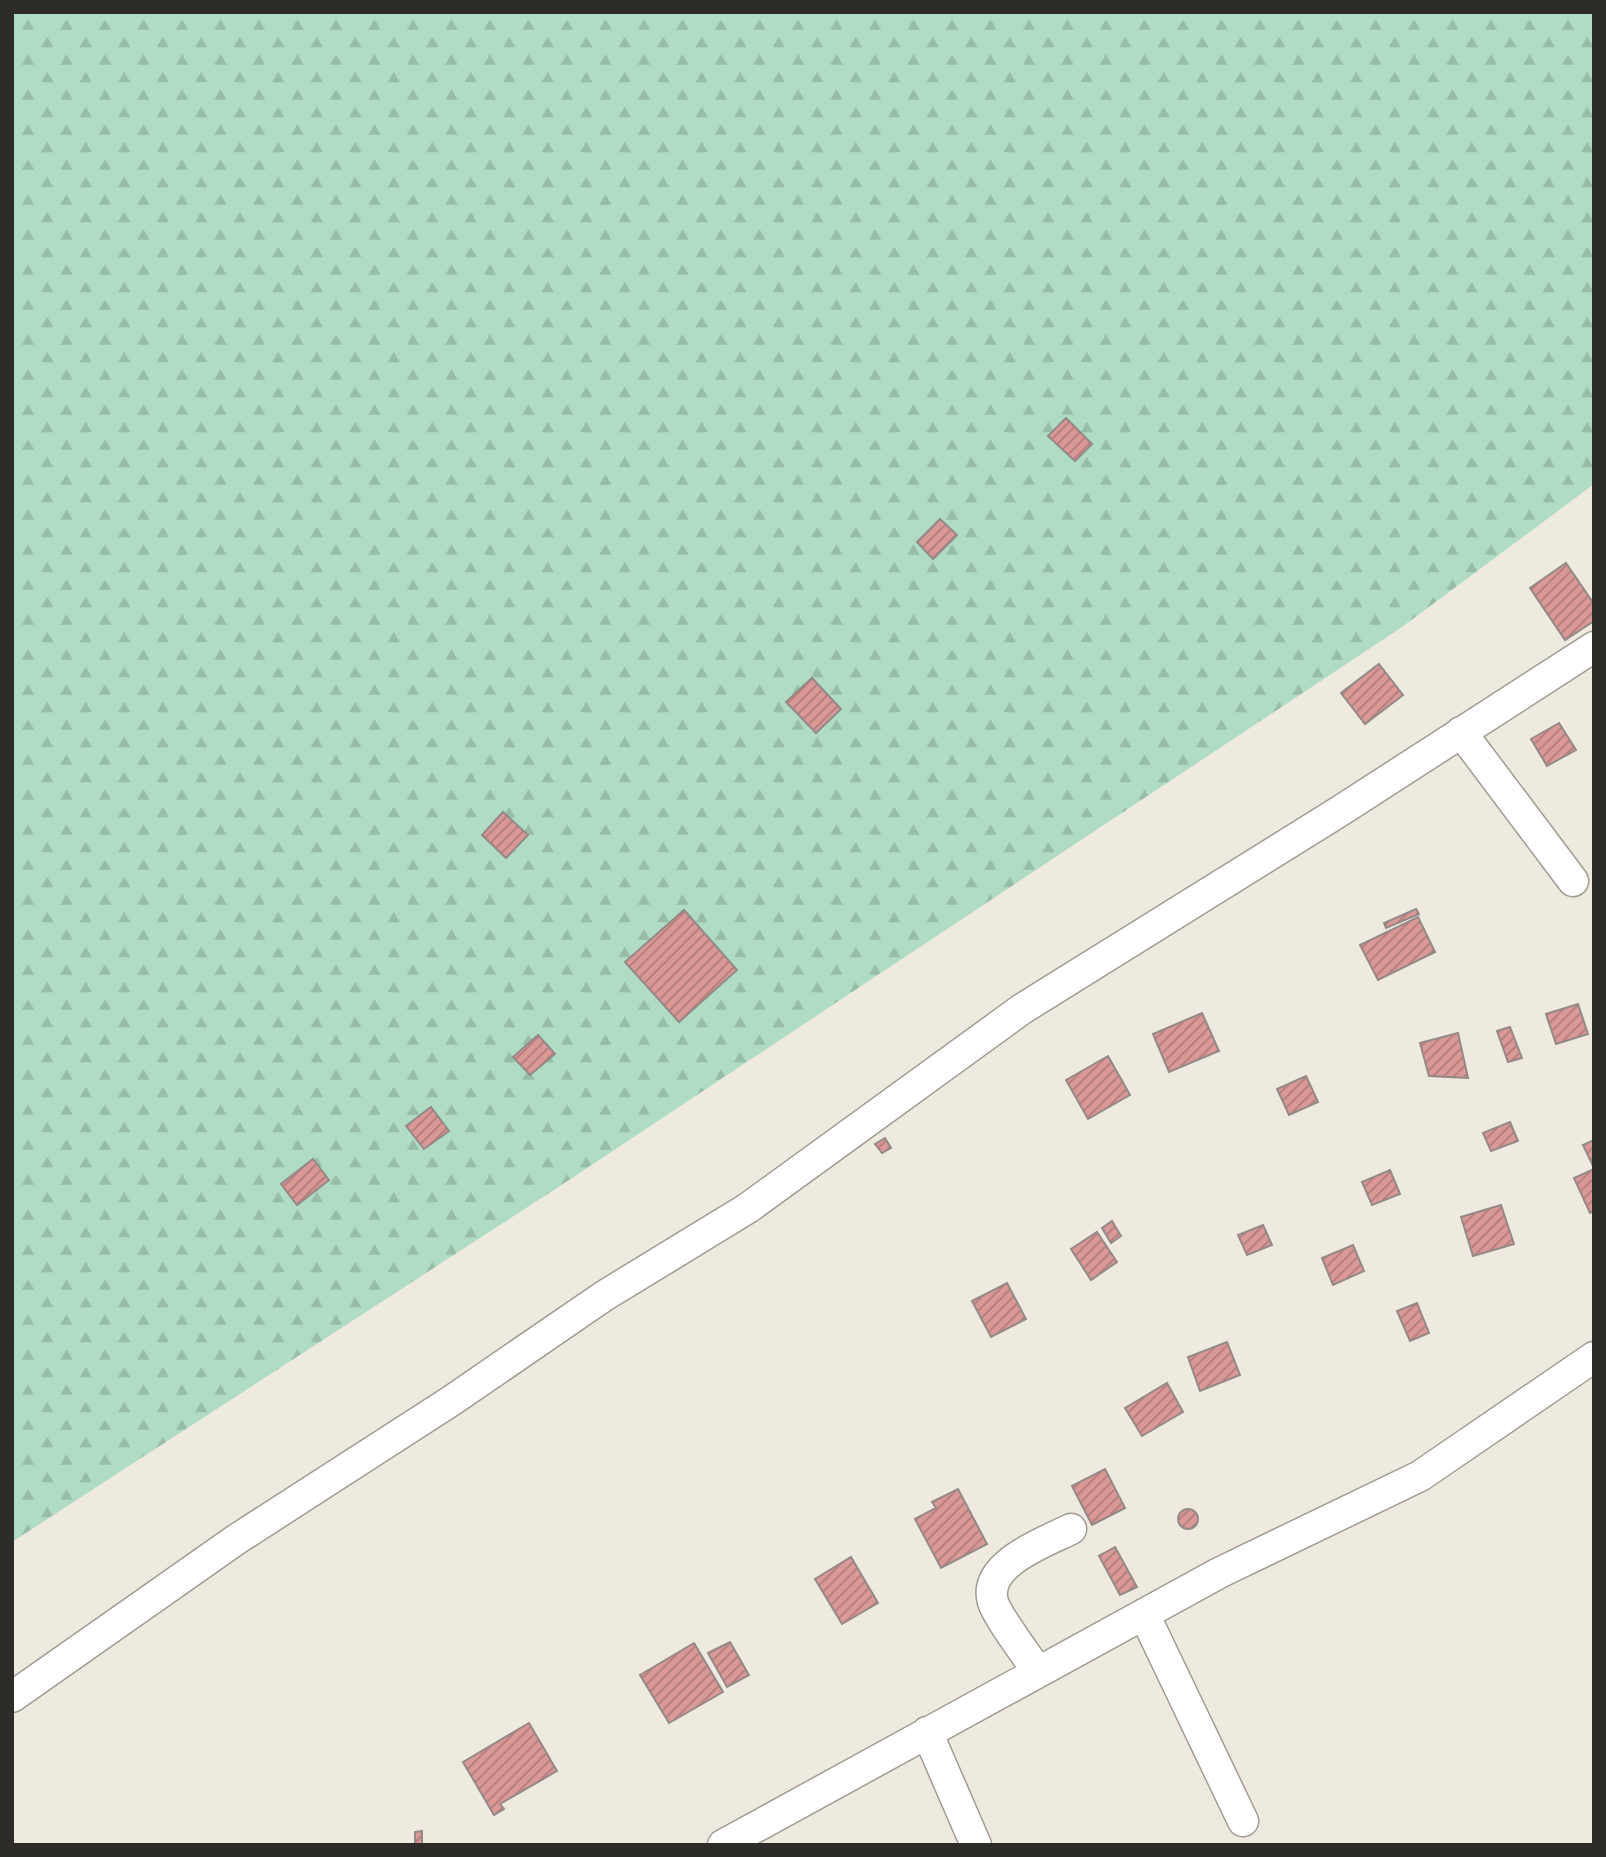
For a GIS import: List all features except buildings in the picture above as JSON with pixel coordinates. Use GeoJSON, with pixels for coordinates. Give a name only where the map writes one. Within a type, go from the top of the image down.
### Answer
{"type":"FeatureCollection","features":[{"type":"Feature","properties":{"kind":"street"},"geometry":{"type":"LineString","coordinates":[[12,1697],[237,1539],[451,1401],[604,1296],[748,1208],[1022,1009],[1340,811],[1594,647]]}},
{"type":"Feature","properties":{"kind":"street"},"geometry":{"type":"LineString","coordinates":[[1461,732],[1573,881]]}},
{"type":"Feature","properties":{"kind":"street"},"geometry":{"type":"LineString","coordinates":[[723,1845],[1219,1573],[1420,1476],[1594,1357]]}},
{"type":"Feature","properties":{"kind":"street"},"geometry":{"type":"LineString","coordinates":[[1038,1672],[993,1604],[992,1584],[996,1576],[1014,1560],[1071,1529]]}},
{"type":"Feature","properties":{"kind":"street"},"geometry":{"type":"LineString","coordinates":[[1144,1614],[1243,1821]]}},
{"type":"Feature","properties":{"kind":"street"},"geometry":{"type":"LineString","coordinates":[[927,1732],[976,1845]]}},
{"type":"Feature","properties":{"kind":"green space"},"geometry":{"type":"Polygon","coordinates":[[[12,12],[1594,12],[1594,484],[1402,627],[563,1184],[12,1542],[12,12]]]}}]}
